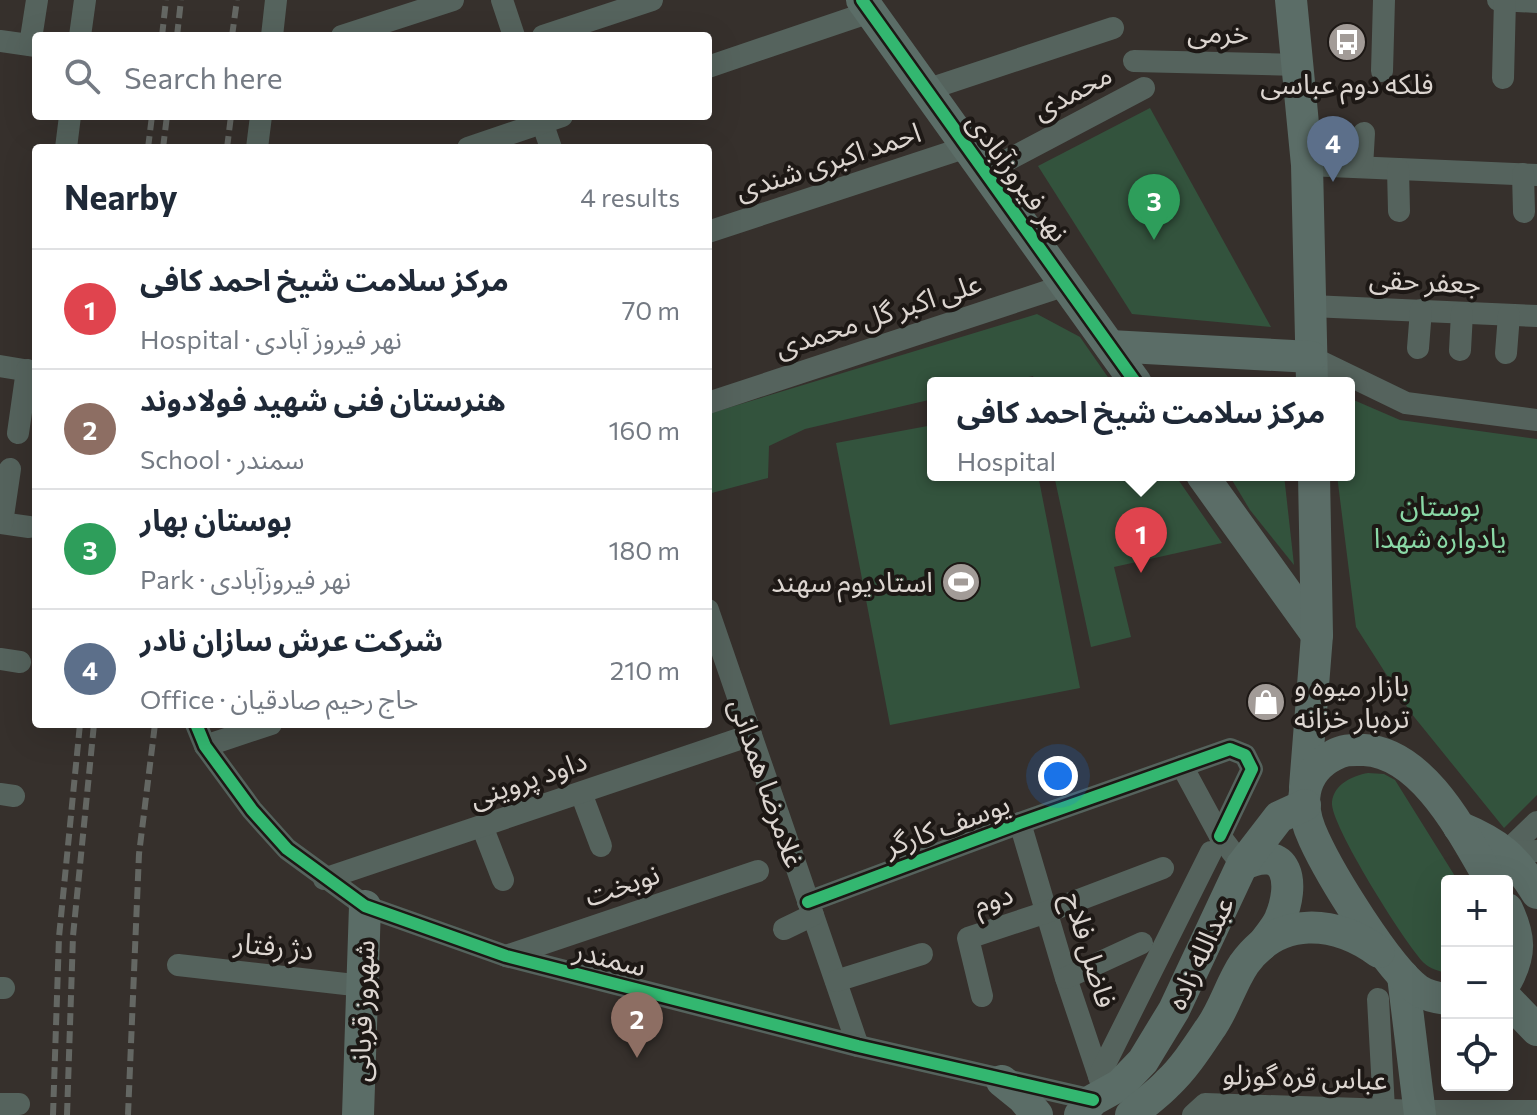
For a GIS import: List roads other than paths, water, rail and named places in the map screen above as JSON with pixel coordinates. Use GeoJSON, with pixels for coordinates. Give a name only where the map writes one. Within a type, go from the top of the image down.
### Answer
{"type":"FeatureCollection","features":[{"type":"Feature","properties":{"kind":"street"},"geometry":{"type":"LineString","coordinates":[[34,32],[37,0]]}},
{"type":"Feature","properties":{"kind":"street"},"geometry":{"type":"LineString","coordinates":[[81,32],[85,0]]}},
{"type":"Feature","properties":{"kind":"street"},"geometry":{"type":"LineString","coordinates":[[272,32],[276,0]]}},
{"type":"Feature","properties":{"kind":"street"},"geometry":{"type":"LineString","coordinates":[[354,32],[453,0]]}},
{"type":"Feature","properties":{"kind":"street"},"geometry":{"type":"LineString","coordinates":[[502,0],[513,32]]}},
{"type":"Feature","properties":{"kind":"street"},"geometry":{"type":"LineString","coordinates":[[555,32],[652,0]]}},
{"type":"Feature","properties":{"kind":"street"},"geometry":{"type":"LineString","coordinates":[[1291,0],[1307,165],[1312,370]]}},
{"type":"Feature","properties":{"kind":"street"},"geometry":{"type":"LineString","coordinates":[[1382,71],[1384,0]]}},
{"type":"Feature","properties":{"kind":"street"},"geometry":{"type":"LineString","coordinates":[[1498,0],[1537,2]]}},
{"type":"Feature","properties":{"kind":"street"},"geometry":{"type":"LineString","coordinates":[[1503,78],[1505,0]]}},
{"type":"Feature","properties":{"kind":"street"},"geometry":{"type":"LineString","coordinates":[[712,65],[866,6]]}},
{"type":"Feature","properties":{"kind":"street","name":"نهر فیروزآبادی"},"geometry":{"type":"LineString","coordinates":[[866,6],[1132,377]]}},
{"type":"Feature","properties":{"kind":"street"},"geometry":{"type":"LineString","coordinates":[[926,90],[1113,28]]}},
{"type":"Feature","properties":{"kind":"street"},"geometry":{"type":"LineString","coordinates":[[0,41],[32,45]]}},
{"type":"Feature","properties":{"kind":"street","name":"خرمی"},"geometry":{"type":"LineString","coordinates":[[1134,61],[1299,65]]}},
{"type":"Feature","properties":{"kind":"street","name":"محمدی"},"geometry":{"type":"LineString","coordinates":[[976,159],[1144,88]]}},
{"type":"Feature","properties":{"kind":"street"},"geometry":{"type":"LineString","coordinates":[[66,144],[70,120]]}},
{"type":"Feature","properties":{"kind":"street"},"geometry":{"type":"LineString","coordinates":[[258,144],[260,120]]}},
{"type":"Feature","properties":{"kind":"street"},"geometry":{"type":"LineString","coordinates":[[479,144],[543,120]]}},
{"type":"Feature","properties":{"kind":"street"},"geometry":{"type":"LineString","coordinates":[[548,120],[551,144]]}},
{"type":"Feature","properties":{"kind":"street"},"geometry":{"type":"LineString","coordinates":[[1362,167],[1364,133]]}},
{"type":"Feature","properties":{"kind":"street","name":"احمد اکبری شندی"},"geometry":{"type":"LineString","coordinates":[[712,231],[976,159]]}},
{"type":"Feature","properties":{"kind":"street"},"geometry":{"type":"LineString","coordinates":[[1307,165],[1530,174],[1524,212]]}},
{"type":"Feature","properties":{"kind":"street"},"geometry":{"type":"LineString","coordinates":[[1398,169],[1399,211]]}},
{"type":"Feature","properties":{"kind":"street","name":"علی اکبر گل محمدی"},"geometry":{"type":"LineString","coordinates":[[712,402],[1066,285]]}},
{"type":"Feature","properties":{"kind":"street","name":"جعفر حقی"},"geometry":{"type":"LineString","coordinates":[[1311,306],[1537,316]]}},
{"type":"Feature","properties":{"kind":"street"},"geometry":{"type":"LineString","coordinates":[[1418,348],[1421,310]]}},
{"type":"Feature","properties":{"kind":"street"},"geometry":{"type":"LineString","coordinates":[[1460,350],[1462,313]]}},
{"type":"Feature","properties":{"kind":"street"},"geometry":{"type":"LineString","coordinates":[[1506,353],[1509,315]]}},
{"type":"Feature","properties":{"kind":"street"},"geometry":{"type":"LineString","coordinates":[[1110,346],[1312,370],[1332,377]]}},
{"type":"Feature","properties":{"kind":"street"},"geometry":{"type":"LineString","coordinates":[[0,366],[32,371],[18,433]]}},
{"type":"Feature","properties":{"kind":"street"},"geometry":{"type":"LineString","coordinates":[[1355,385],[1406,403],[1537,420]]}},
{"type":"Feature","properties":{"kind":"street"},"geometry":{"type":"LineString","coordinates":[[10,469],[1,523],[29,527]]}},
{"type":"Feature","properties":{"kind":"street"},"geometry":{"type":"LineString","coordinates":[[1206,481],[1317,635]]}},
{"type":"Feature","properties":{"kind":"street"},"geometry":{"type":"LineString","coordinates":[[1314,481],[1317,635],[1305,799],[1313,839],[1369,932],[1397,968],[1420,1113]]}},
{"type":"Feature","properties":{"kind":"street","name":"غلامرضا همدانی"},"geometry":{"type":"LineString","coordinates":[[712,622],[858,1046]]}},
{"type":"Feature","properties":{"kind":"street","name":"سمندر"},"geometry":{"type":"LineString","coordinates":[[198,728],[205,746],[252,810],[287,849],[365,906],[506,956],[1002,1081],[1094,1096]]}},
{"type":"Feature","properties":{"kind":"street"},"geometry":{"type":"LineString","coordinates":[[205,746],[259,728]]}},
{"type":"Feature","properties":{"kind":"street","name":"داود پروینی"},"geometry":{"type":"LineString","coordinates":[[324,879],[751,735]]}},
{"type":"Feature","properties":{"kind":"street","name":"یوسف کارگر"},"geometry":{"type":"LineString","coordinates":[[784,929],[811,909],[1020,823],[1230,749],[1245,755],[1252,769],[1216,844]]}},
{"type":"Feature","properties":{"kind":"street"},"geometry":{"type":"LineString","coordinates":[[1305,799],[1311,776],[1324,761],[1339,752],[1371,751],[1399,761],[1440,800],[1487,875]]}},
{"type":"Feature","properties":{"kind":"street"},"geometry":{"type":"LineString","coordinates":[[1182,766],[1216,844],[1242,865],[1254,858],[1268,857],[1281,864],[1288,876],[1287,897],[1280,922],[1262,945]]}},
{"type":"Feature","properties":{"kind":"street"},"geometry":{"type":"LineString","coordinates":[[581,793],[601,846]]}},
{"type":"Feature","properties":{"kind":"street","name":"عبدالله زاده"},"geometry":{"type":"LineString","coordinates":[[1094,1096],[1120,1085],[1143,1061],[1174,1010],[1242,865],[1279,817],[1305,799]]}},
{"type":"Feature","properties":{"kind":"street"},"geometry":{"type":"LineString","coordinates":[[1537,822],[1521,852],[1524,872],[1537,893]]}},
{"type":"Feature","properties":{"kind":"street","name":"فاضل فلاح"},"geometry":{"type":"LineString","coordinates":[[1020,823],[1066,978],[1094,1096]]}},
{"type":"Feature","properties":{"kind":"street"},"geometry":{"type":"LineString","coordinates":[[482,826],[503,880]]}},
{"type":"Feature","properties":{"kind":"street"},"geometry":{"type":"LineString","coordinates":[[1458,827],[1521,852]]}},
{"type":"Feature","properties":{"kind":"street"},"geometry":{"type":"LineString","coordinates":[[1094,1096],[1216,844]]}},
{"type":"Feature","properties":{"kind":"street"},"geometry":{"type":"LineString","coordinates":[[1047,912],[1163,868]]}},
{"type":"Feature","properties":{"kind":"street","name":"نوبخت"},"geometry":{"type":"LineString","coordinates":[[506,956],[758,871]]}},
{"type":"Feature","properties":{"kind":"street","name":"شهروز قربانی"},"geometry":{"type":"LineString","coordinates":[[358,1115],[365,906]]}},
{"type":"Feature","properties":{"kind":"street","name":"دوم"},"geometry":{"type":"LineString","coordinates":[[982,996],[968,938],[1047,912]]}},
{"type":"Feature","properties":{"kind":"street"},"geometry":{"type":"LineString","coordinates":[[1513,925],[1519,953],[1513,966]]}},
{"type":"Feature","properties":{"kind":"street","name":"عبدالله زاده"},"geometry":{"type":"LineString","coordinates":[[1137,1109],[1169,1083],[1192,1054],[1213,1025],[1244,964],[1262,945],[1281,933],[1306,927],[1327,928],[1360,938],[1397,968],[1419,991],[1441,998]]}},
{"type":"Feature","properties":{"kind":"street"},"geometry":{"type":"LineString","coordinates":[[1066,978],[1142,943]]}},
{"type":"Feature","properties":{"kind":"street"},"geometry":{"type":"LineString","coordinates":[[836,981],[922,954]]}},
{"type":"Feature","properties":{"kind":"street","name":"دژ رفتار"},"geometry":{"type":"LineString","coordinates":[[178,965],[363,986]]}},
{"type":"Feature","properties":{"kind":"street"},"geometry":{"type":"LineString","coordinates":[[1378,999],[1384,1109]]}},
{"type":"Feature","properties":{"kind":"street"},"geometry":{"type":"LineString","coordinates":[[1513,1005],[1537,1030]]}},
{"type":"Feature","properties":{"kind":"street"},"geometry":{"type":"LineString","coordinates":[[1002,1081],[1023,1098],[1037,1115]]}},
{"type":"Feature","properties":{"kind":"street","name":"عباس قره گوزلو"},"geometry":{"type":"LineString","coordinates":[[1193,1115],[1205,1104],[1384,1109],[1420,1113],[1537,1111]]}},
{"type":"Feature","properties":{"kind":"railway"},"geometry":{"type":"LineString","coordinates":[[162,32],[166,0]]}},
{"type":"Feature","properties":{"kind":"railway"},"geometry":{"type":"LineString","coordinates":[[177,32],[181,0]]}},
{"type":"Feature","properties":{"kind":"railway"},"geometry":{"type":"LineString","coordinates":[[233,32],[237,0]]}},
{"type":"Feature","properties":{"kind":"railway"},"geometry":{"type":"LineString","coordinates":[[148,144],[152,120]]}},
{"type":"Feature","properties":{"kind":"railway"},"geometry":{"type":"LineString","coordinates":[[164,144],[166,120]]}},
{"type":"Feature","properties":{"kind":"railway"},"geometry":{"type":"LineString","coordinates":[[228,144],[230,120]]}},
{"type":"Feature","properties":{"kind":"railway"},"geometry":{"type":"LineString","coordinates":[[53,1115],[59,937],[80,728]]}},
{"type":"Feature","properties":{"kind":"railway"},"geometry":{"type":"LineString","coordinates":[[67,1115],[73,936],[94,728]]}},
{"type":"Feature","properties":{"kind":"railway"},"geometry":{"type":"LineString","coordinates":[[128,1115],[139,854],[155,728]]}},
{"type":"Feature","properties":{"kind":"place","name":"فلکه دوم عباسی"},"geometry":{"type":"Point","coordinates":[1347,42]}},
{"type":"Feature","properties":{"kind":"place","name":"شرکت عرش سازان نادر"},"geometry":{"type":"Point","coordinates":[1333,182]}},
{"type":"Feature","properties":{"kind":"place","name":"بوستان بهار"},"geometry":{"type":"Point","coordinates":[1154,240]}},
{"type":"Feature","properties":{"kind":"place","name":"مرکز سلامت شیخ احمد کافی"},"geometry":{"type":"Point","coordinates":[1141,573]}},
{"type":"Feature","properties":{"kind":"place","name":"استادیوم سهند"},"geometry":{"type":"Point","coordinates":[961,582]}},
{"type":"Feature","properties":{"kind":"place","name":"بازار میوه و تره‌بار خزانه"},"geometry":{"type":"Point","coordinates":[1266,702]}},
{"type":"Feature","properties":{"kind":"place","name":"هنرستان فنی شهید فولادوند"},"geometry":{"type":"Point","coordinates":[637,1058]}},
{"type":"Feature","properties":{"kind":"park label","name":"بوستان یادواره شهدا"},"geometry":{"type":"Point","coordinates":[1440,522]}}]}
